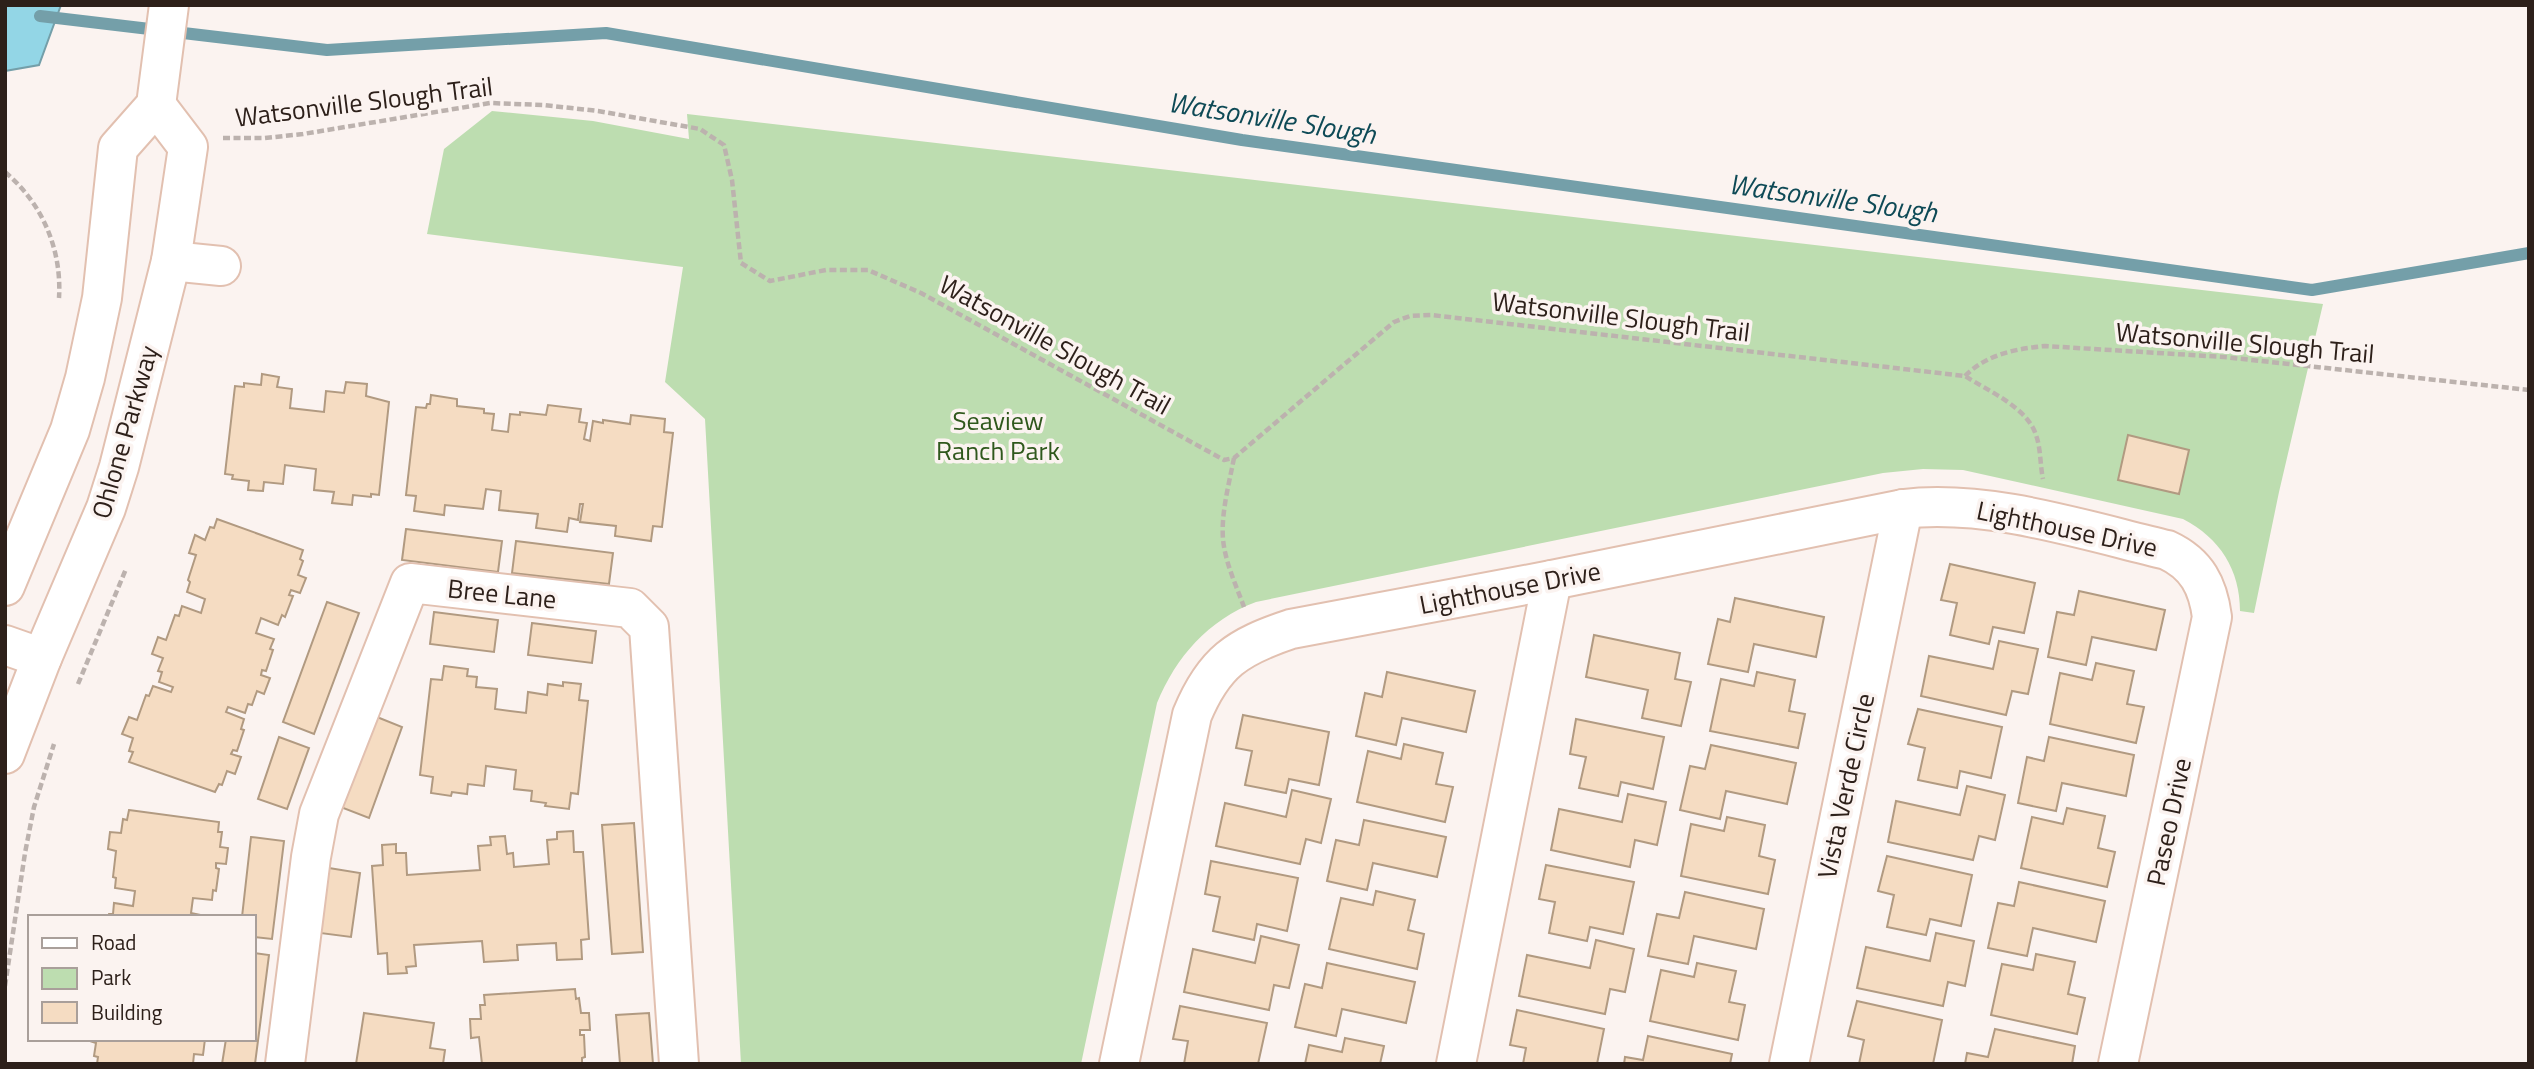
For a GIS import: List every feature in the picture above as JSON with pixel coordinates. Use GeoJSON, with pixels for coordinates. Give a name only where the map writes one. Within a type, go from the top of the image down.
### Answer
{"type":"FeatureCollection","features":[{"type":"Feature","properties":{"kind":"street"},"geometry":{"type":"LineString","coordinates":[[156,105],[169,5]]}},
{"type":"Feature","properties":{"kind":"street","name":"Ohlone Parkway"},"geometry":{"type":"LineString","coordinates":[[5,586],[71,430],[86,378],[102,298],[118,148],[156,105],[188,147],[171,261],[119,467],[106,508],[42,658],[5,754]]}},
{"type":"Feature","properties":{"kind":"street"},"geometry":{"type":"LineString","coordinates":[[171,261],[221,266]]}},
{"type":"Feature","properties":{"kind":"street","name":"Lighthouse Drive"},"geometry":{"type":"LineString","coordinates":[[1119,1064],[1192,715],[1212,676],[1226,661],[1256,641],[1291,629],[1552,580],[1903,509],[1955,506],[2049,522],[2115,537],[2167,550],[2182,557],[2203,580]]}},
{"type":"Feature","properties":{"kind":"street","name":"Vista Verde Circle"},"geometry":{"type":"LineString","coordinates":[[1789,1064],[1903,509]]}},
{"type":"Feature","properties":{"kind":"street"},"geometry":{"type":"LineString","coordinates":[[1456,1064],[1552,580]]}},
{"type":"Feature","properties":{"kind":"street","name":"Paseo Drive"},"geometry":{"type":"LineString","coordinates":[[2118,1064],[2212,617],[2203,580]]}},
{"type":"Feature","properties":{"kind":"street","name":"Bree Lane"},"geometry":{"type":"LineString","coordinates":[[285,1064],[319,814],[410,583],[630,608],[649,627],[679,1064]]}},
{"type":"Feature","properties":{"kind":"street"},"geometry":{"type":"LineString","coordinates":[[5,645],[42,658]]}},
{"type":"Feature","properties":{"kind":"path","name":"Watsonville Slough Trail"},"geometry":{"type":"LineString","coordinates":[[214,137],[265,138],[303,134],[490,103],[598,111],[700,129],[724,145],[732,180],[741,263],[750,269],[769,281],[826,270],[868,270],[921,293],[1224,460],[1234,458],[1380,332],[1394,322],[1410,316],[1470,319],[1965,376],[2021,413],[2030,423],[2039,448],[2044,487]]}},
{"type":"Feature","properties":{"kind":"path"},"geometry":{"type":"LineString","coordinates":[[5,172],[34,201],[44,221],[59,268],[59,303]]}},
{"type":"Feature","properties":{"kind":"path","name":"Watsonville Slough Trail"},"geometry":{"type":"LineString","coordinates":[[1965,376],[1975,366],[1990,358],[2016,349],[2045,346],[2224,357],[2529,390]]}},
{"type":"Feature","properties":{"kind":"path"},"geometry":{"type":"LineString","coordinates":[[1234,458],[1226,498],[1223,540],[1229,566],[1256,641]]}},
{"type":"Feature","properties":{"kind":"green space","name":"Seaview Ranch Park"},"geometry":{"type":"Polygon","coordinates":[[[492,111],[593,121],[689,139],[687,114],[2323,304],[2254,613],[2240,611],[2232,569],[2217,546],[2208,536],[2183,519],[1963,470],[1923,469],[1883,473],[1256,602],[1223,619],[1196,642],[1174,670],[1157,703],[1081,1064],[741,1064],[705,419],[665,382],[683,267],[427,234],[444,149],[492,111]]]}},
{"type":"Feature","properties":{"kind":"water"},"geometry":{"type":"Polygon","coordinates":[[[5,5],[61,5],[39,65],[5,71],[5,5]]]}},
{"type":"Feature","properties":{"kind":"building"},"geometry":{"type":"Polygon","coordinates":[[[262,374],[279,377],[277,387],[292,389],[290,408],[324,412],[326,391],[344,393],[346,382],[367,384],[366,396],[389,402],[379,495],[353,495],[352,505],[332,503],[334,492],[314,490],[316,469],[285,465],[283,484],[264,482],[263,491],[248,490],[249,481],[232,479],[233,475],[225,474],[235,386],[244,387],[244,383],[261,385],[262,374]]]}},
{"type":"Feature","properties":{"kind":"building"},"geometry":{"type":"Polygon","coordinates":[[[431,395],[457,399],[457,406],[484,409],[484,413],[494,414],[492,430],[508,432],[510,414],[520,415],[520,412],[546,415],[548,405],[581,409],[579,422],[587,423],[584,439],[590,441],[593,421],[630,424],[631,415],[665,419],[664,432],[673,433],[662,527],[653,526],[651,541],[615,536],[616,526],[580,522],[583,504],[580,504],[578,520],[569,518],[567,532],[536,528],[538,514],[499,510],[501,491],[486,489],[483,509],[445,505],[444,515],[414,511],[416,496],[406,495],[416,407],[426,408],[427,404],[430,404],[431,395]]]}},
{"type":"Feature","properties":{"kind":"building"},"geometry":{"type":"Polygon","coordinates":[[[2128,435],[2189,450],[2179,494],[2118,480],[2128,435]]]}},
{"type":"Feature","properties":{"kind":"building"},"geometry":{"type":"Polygon","coordinates":[[[217,519],[303,550],[300,559],[303,561],[298,575],[306,578],[300,593],[291,590],[289,595],[293,596],[285,617],[282,615],[278,625],[261,618],[256,633],[274,639],[266,671],[262,670],[261,675],[270,678],[264,694],[257,691],[252,705],[248,704],[245,713],[228,707],[226,712],[244,719],[241,729],[244,730],[237,751],[233,750],[231,754],[241,757],[235,774],[227,771],[222,785],[219,784],[215,792],[129,762],[133,752],[129,751],[133,738],[122,734],[129,717],[137,720],[146,695],[149,696],[153,686],[171,692],[173,687],[159,682],[162,672],[158,671],[163,658],[152,654],[158,637],[166,640],[175,615],[179,616],[182,606],[201,613],[205,599],[187,592],[196,555],[189,553],[195,535],[205,540],[210,527],[214,528],[217,519]]]}},
{"type":"Feature","properties":{"kind":"building"},"geometry":{"type":"Polygon","coordinates":[[[406,529],[502,541],[498,572],[402,560],[406,529]]]}},
{"type":"Feature","properties":{"kind":"building"},"geometry":{"type":"Polygon","coordinates":[[[516,541],[613,553],[609,584],[512,573],[516,541]]]}},
{"type":"Feature","properties":{"kind":"building"},"geometry":{"type":"Polygon","coordinates":[[[1950,564],[2035,583],[2024,633],[1993,627],[1989,644],[1950,635],[1957,603],[1941,600],[1950,564]]]}},
{"type":"Feature","properties":{"kind":"building"},"geometry":{"type":"Polygon","coordinates":[[[2079,591],[2165,610],[2156,650],[2092,637],[2086,665],[2048,657],[2057,612],[2074,615],[2079,591]]]}},
{"type":"Feature","properties":{"kind":"building"},"geometry":{"type":"Polygon","coordinates":[[[1735,598],[1824,617],[1816,657],[1754,644],[1748,672],[1708,664],[1718,619],[1730,622],[1735,598]]]}},
{"type":"Feature","properties":{"kind":"building"},"geometry":{"type":"Polygon","coordinates":[[[327,602],[359,613],[314,734],[283,722],[327,602]]]}},
{"type":"Feature","properties":{"kind":"building"},"geometry":{"type":"Polygon","coordinates":[[[434,612],[498,620],[494,652],[430,644],[434,612]]]}},
{"type":"Feature","properties":{"kind":"building"},"geometry":{"type":"Polygon","coordinates":[[[532,623],[596,631],[592,663],[528,655],[532,623]]]}},
{"type":"Feature","properties":{"kind":"building"},"geometry":{"type":"Polygon","coordinates":[[[1594,635],[1680,653],[1675,679],[1691,682],[1681,726],[1642,718],[1648,690],[1586,677],[1594,635]]]}},
{"type":"Feature","properties":{"kind":"building"},"geometry":{"type":"Polygon","coordinates":[[[1999,641],[2038,649],[2028,694],[2012,691],[2006,715],[1921,696],[1929,656],[1993,669],[1999,641]]]}},
{"type":"Feature","properties":{"kind":"building"},"geometry":{"type":"Polygon","coordinates":[[[2096,663],[2134,671],[2127,704],[2144,707],[2136,743],[2050,724],[2060,673],[2092,680],[2096,663]]]}},
{"type":"Feature","properties":{"kind":"building"},"geometry":{"type":"Polygon","coordinates":[[[444,666],[468,669],[467,676],[477,677],[476,687],[497,689],[495,709],[526,713],[528,692],[547,695],[548,684],[581,684],[579,700],[588,701],[578,794],[571,793],[569,809],[531,801],[532,791],[514,789],[516,770],[486,766],[484,786],[468,784],[467,794],[452,792],[451,796],[431,793],[433,777],[420,775],[431,679],[442,680],[444,666]]]}},
{"type":"Feature","properties":{"kind":"building"},"geometry":{"type":"Polygon","coordinates":[[[1387,672],[1475,691],[1466,732],[1402,718],[1396,745],[1356,736],[1365,693],[1382,697],[1387,672]]]}},
{"type":"Feature","properties":{"kind":"building"},"geometry":{"type":"Polygon","coordinates":[[[1757,672],[1795,680],[1789,711],[1805,714],[1798,748],[1710,731],[1721,679],[1754,686],[1757,672]]]}},
{"type":"Feature","properties":{"kind":"building"},"geometry":{"type":"Polygon","coordinates":[[[1918,709],[2002,727],[1991,778],[1960,771],[1957,788],[1918,780],[1925,748],[1908,744],[1918,709]]]}},
{"type":"Feature","properties":{"kind":"building"},"geometry":{"type":"Polygon","coordinates":[[[372,715],[402,727],[369,818],[338,806],[372,715]]]}},
{"type":"Feature","properties":{"kind":"building"},"geometry":{"type":"Polygon","coordinates":[[[1243,715],[1329,732],[1319,785],[1289,779],[1286,793],[1245,785],[1252,751],[1236,748],[1243,715]]]}},
{"type":"Feature","properties":{"kind":"building"},"geometry":{"type":"Polygon","coordinates":[[[1576,719],[1664,737],[1653,789],[1621,782],[1618,796],[1579,788],[1586,757],[1570,754],[1576,719]]]}},
{"type":"Feature","properties":{"kind":"building"},"geometry":{"type":"Polygon","coordinates":[[[279,737],[309,748],[287,809],[258,799],[279,737]]]}},
{"type":"Feature","properties":{"kind":"building"},"geometry":{"type":"Polygon","coordinates":[[[2049,737],[2134,755],[2126,796],[2062,783],[2056,811],[2018,803],[2027,757],[2044,761],[2049,737]]]}},
{"type":"Feature","properties":{"kind":"building"},"geometry":{"type":"Polygon","coordinates":[[[1404,744],[1443,753],[1436,784],[1453,787],[1445,822],[1357,802],[1368,751],[1401,759],[1404,744]]]}},
{"type":"Feature","properties":{"kind":"building"},"geometry":{"type":"Polygon","coordinates":[[[1711,745],[1796,763],[1787,804],[1726,791],[1720,819],[1680,810],[1690,766],[1705,769],[1711,745]]]}},
{"type":"Feature","properties":{"kind":"building"},"geometry":{"type":"Polygon","coordinates":[[[1967,786],[2005,795],[1995,840],[1979,836],[1973,860],[1888,842],[1896,801],[1960,815],[1967,786]]]}},
{"type":"Feature","properties":{"kind":"building"},"geometry":{"type":"Polygon","coordinates":[[[1292,790],[1331,799],[1321,843],[1306,839],[1300,864],[1216,846],[1225,803],[1286,817],[1292,790]]]}},
{"type":"Feature","properties":{"kind":"building"},"geometry":{"type":"Polygon","coordinates":[[[1628,794],[1666,802],[1657,845],[1635,840],[1630,867],[1551,850],[1559,809],[1622,822],[1628,794]]]}},
{"type":"Feature","properties":{"kind":"building"},"geometry":{"type":"Polygon","coordinates":[[[2067,808],[2105,816],[2098,848],[2115,852],[2107,887],[2021,868],[2032,817],[2063,824],[2067,808]]]}},
{"type":"Feature","properties":{"kind":"building"},"geometry":{"type":"Polygon","coordinates":[[[129,810],[219,822],[218,832],[222,832],[220,847],[228,848],[226,864],[216,863],[216,868],[219,869],[212,900],[193,898],[191,913],[200,915],[109,915],[113,914],[114,903],[133,906],[135,891],[115,888],[116,878],[113,877],[116,851],[108,849],[110,832],[121,833],[123,819],[127,820],[129,810]]]}},
{"type":"Feature","properties":{"kind":"building"},"geometry":{"type":"Polygon","coordinates":[[[1727,817],[1765,825],[1759,856],[1775,860],[1768,894],[1681,876],[1691,824],[1724,831],[1727,817]]]}},
{"type":"Feature","properties":{"kind":"building"},"geometry":{"type":"Polygon","coordinates":[[[1364,820],[1446,837],[1437,877],[1373,863],[1367,890],[1327,881],[1336,840],[1359,845],[1364,820]]]}},
{"type":"Feature","properties":{"kind":"building"},"geometry":{"type":"Polygon","coordinates":[[[634,823],[643,952],[612,954],[602,825],[634,823]]]}},
{"type":"Feature","properties":{"kind":"building"},"geometry":{"type":"Polygon","coordinates":[[[573,831],[574,852],[583,852],[589,939],[581,940],[582,959],[557,960],[556,943],[517,945],[518,960],[484,962],[482,941],[414,945],[416,966],[406,967],[407,973],[388,974],[387,953],[378,954],[372,866],[383,865],[382,845],[396,844],[396,853],[406,853],[407,875],[480,870],[478,846],[491,845],[490,837],[505,836],[507,854],[513,853],[514,867],[549,864],[547,840],[557,839],[557,832],[573,831]]]}},
{"type":"Feature","properties":{"kind":"building"},"geometry":{"type":"Polygon","coordinates":[[[251,837],[284,841],[272,939],[256,937],[256,915],[242,915],[251,837]]]}},
{"type":"Feature","properties":{"kind":"building"},"geometry":{"type":"Polygon","coordinates":[[[1887,856],[1972,875],[1961,926],[1930,919],[1926,935],[1887,927],[1894,895],[1878,891],[1887,856]]]}},
{"type":"Feature","properties":{"kind":"building"},"geometry":{"type":"Polygon","coordinates":[[[1211,861],[1298,878],[1287,931],[1257,924],[1254,940],[1213,931],[1220,897],[1205,894],[1211,861]]]}},
{"type":"Feature","properties":{"kind":"building"},"geometry":{"type":"Polygon","coordinates":[[[1546,865],[1634,882],[1623,934],[1590,927],[1587,941],[1549,933],[1555,902],[1539,899],[1546,865]]]}},
{"type":"Feature","properties":{"kind":"building"},"geometry":{"type":"Polygon","coordinates":[[[329,868],[360,873],[351,937],[320,933],[329,868]]]}},
{"type":"Feature","properties":{"kind":"building"},"geometry":{"type":"Polygon","coordinates":[[[2019,882],[2105,901],[2096,942],[2033,928],[2027,956],[1988,948],[1998,903],[2014,906],[2019,882]]]}},
{"type":"Feature","properties":{"kind":"building"},"geometry":{"type":"Polygon","coordinates":[[[1376,891],[1415,900],[1408,930],[1424,934],[1417,969],[1329,949],[1341,898],[1373,905],[1376,891]]]}},
{"type":"Feature","properties":{"kind":"building"},"geometry":{"type":"Polygon","coordinates":[[[1685,892],[1764,909],[1756,949],[1694,936],[1688,964],[1648,956],[1657,914],[1679,918],[1685,892]]]}},
{"type":"Feature","properties":{"kind":"building"},"geometry":{"type":"Polygon","coordinates":[[[1936,933],[1974,941],[1965,986],[1948,982],[1943,1006],[1857,988],[1866,947],[1930,961],[1936,933]]]}},
{"type":"Feature","properties":{"kind":"building"},"geometry":{"type":"Polygon","coordinates":[[[1261,936],[1299,945],[1289,988],[1274,985],[1269,1010],[1184,992],[1193,949],[1255,963],[1261,936]]]}},
{"type":"Feature","properties":{"kind":"building"},"geometry":{"type":"Polygon","coordinates":[[[1596,940],[1634,949],[1625,992],[1610,989],[1605,1014],[1519,996],[1527,955],[1590,968],[1596,940]]]}},
{"type":"Feature","properties":{"kind":"building"},"geometry":{"type":"Polygon","coordinates":[[[256,953],[269,955],[255,1064],[222,1064],[226,1041],[256,1041],[256,953]]]}},
{"type":"Feature","properties":{"kind":"building"},"geometry":{"type":"Polygon","coordinates":[[[2036,954],[2075,962],[2068,994],[2085,998],[2077,1034],[1991,1015],[2002,964],[2033,970],[2036,954]]]}},
{"type":"Feature","properties":{"kind":"building"},"geometry":{"type":"Polygon","coordinates":[[[1327,963],[1415,982],[1406,1023],[1342,1009],[1336,1036],[1295,1027],[1305,984],[1322,988],[1327,963]]]}},
{"type":"Feature","properties":{"kind":"building"},"geometry":{"type":"Polygon","coordinates":[[[1697,963],[1736,971],[1729,1002],[1745,1005],[1738,1040],[1650,1021],[1661,970],[1694,977],[1697,963]]]}},
{"type":"Feature","properties":{"kind":"building"},"geometry":{"type":"Polygon","coordinates":[[[575,989],[581,1013],[589,1013],[590,1030],[580,1030],[580,1035],[584,1035],[585,1057],[582,1058],[582,1064],[482,1064],[479,1037],[471,1038],[470,1019],[481,1019],[480,1005],[485,1005],[484,995],[575,989]]]}},
{"type":"Feature","properties":{"kind":"building"},"geometry":{"type":"Polygon","coordinates":[[[1857,1001],[1942,1020],[1933,1064],[1859,1064],[1864,1040],[1848,1036],[1857,1001]]]}},
{"type":"Feature","properties":{"kind":"building"},"geometry":{"type":"Polygon","coordinates":[[[1180,1006],[1267,1023],[1258,1064],[1184,1064],[1188,1041],[1173,1039],[1180,1006]]]}},
{"type":"Feature","properties":{"kind":"building"},"geometry":{"type":"Polygon","coordinates":[[[1517,1010],[1604,1029],[1597,1064],[1523,1064],[1526,1048],[1510,1045],[1517,1010]]]}},
{"type":"Feature","properties":{"kind":"building"},"geometry":{"type":"Polygon","coordinates":[[[364,1013],[434,1023],[430,1048],[445,1050],[443,1064],[356,1064],[364,1013]]]}},
{"type":"Feature","properties":{"kind":"building"},"geometry":{"type":"Polygon","coordinates":[[[649,1013],[653,1064],[620,1064],[616,1015],[649,1013]]]}},
{"type":"Feature","properties":{"kind":"building"},"geometry":{"type":"Polygon","coordinates":[[[1995,1029],[2075,1046],[2072,1064],[1965,1064],[1967,1053],[1988,1057],[1995,1029]]]}},
{"type":"Feature","properties":{"kind":"building"},"geometry":{"type":"Polygon","coordinates":[[[1648,1036],[1732,1054],[1730,1064],[1624,1064],[1625,1057],[1643,1060],[1648,1036]]]}},
{"type":"Feature","properties":{"kind":"building"},"geometry":{"type":"Polygon","coordinates":[[[1345,1038],[1384,1046],[1380,1064],[1305,1064],[1309,1045],[1342,1052],[1345,1038]]]}},
{"type":"Feature","properties":{"kind":"building"},"geometry":{"type":"Polygon","coordinates":[[[90,1041],[205,1041],[203,1055],[194,1054],[193,1064],[97,1064],[98,1057],[94,1056],[96,1043],[90,1041]]]}},
{"type":"Feature","properties":{"kind":"waterway","name":"Watsonville Slough"},"geometry":{"type":"LineString","coordinates":[[40,16],[327,50],[606,33],[1242,140],[2312,290],[2529,253]]}}]}
